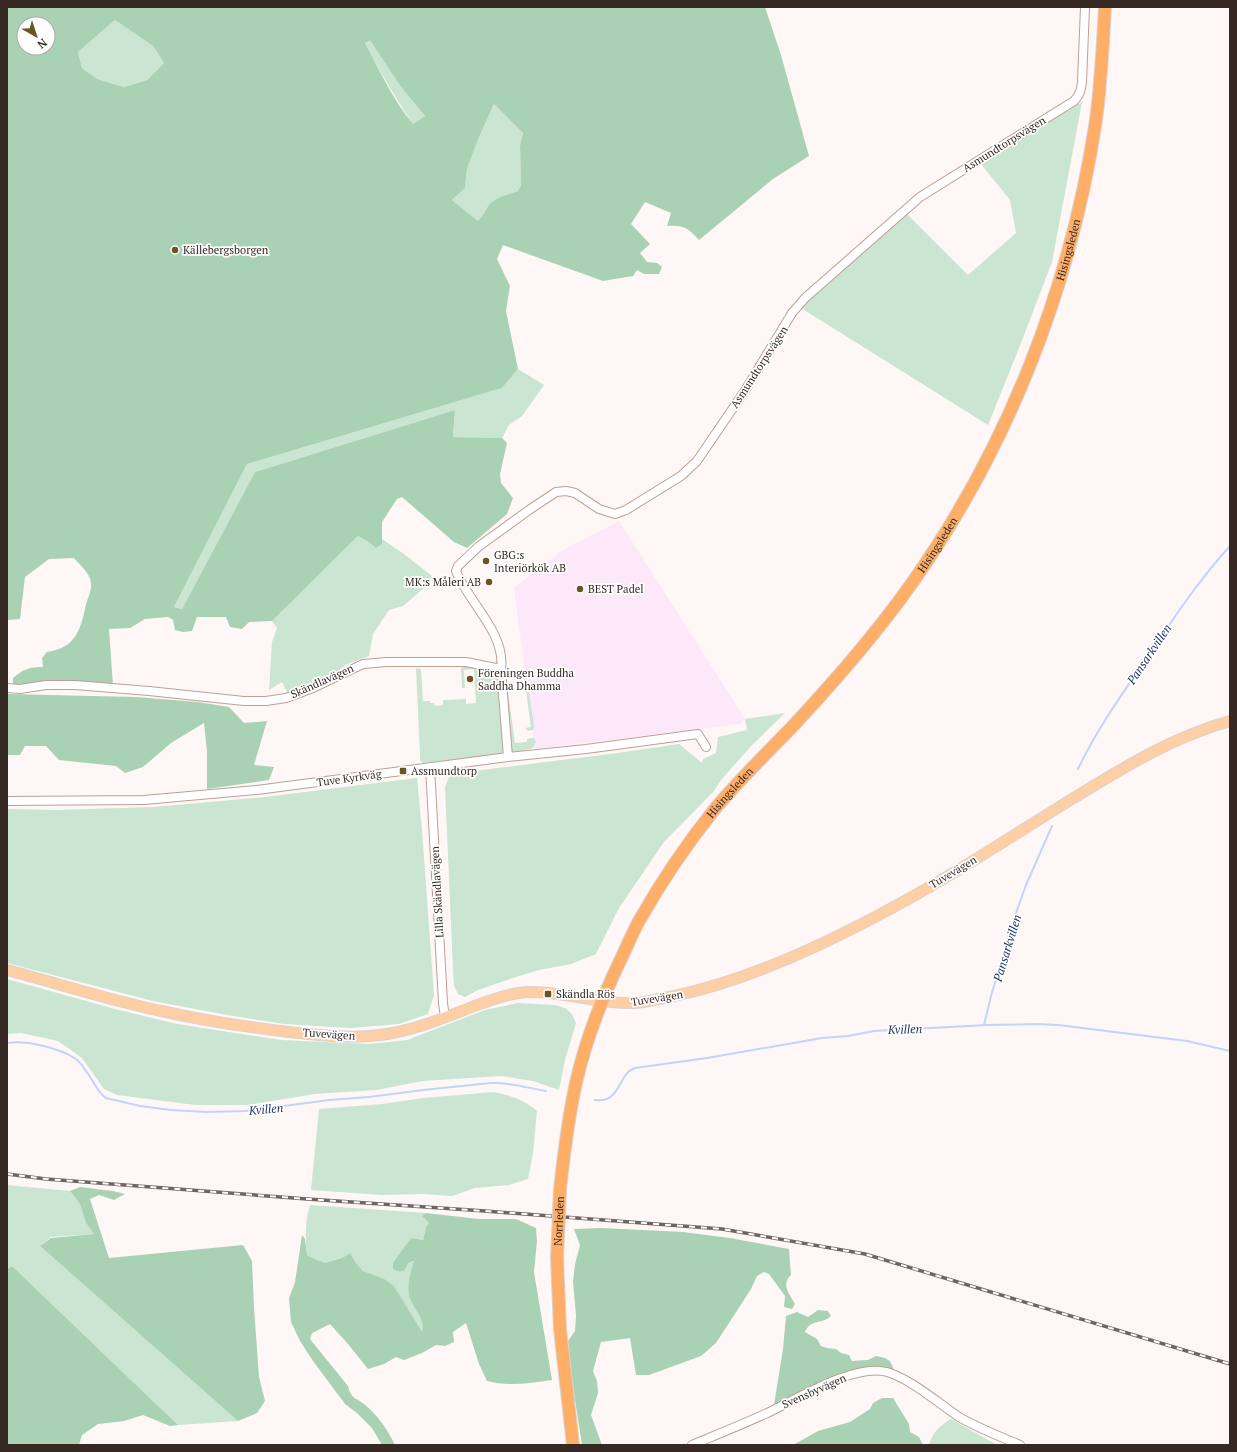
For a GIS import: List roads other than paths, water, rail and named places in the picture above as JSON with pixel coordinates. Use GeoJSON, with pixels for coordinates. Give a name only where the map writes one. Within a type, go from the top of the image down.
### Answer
{"type":"FeatureCollection","features":[{"type":"Feature","properties":{"kind":"highway","name":"Hisingsleden"},"geometry":{"type":"LineString","coordinates":[[602,1001],[637,924],[662,880],[683,850],[716,808],[838,677],[882,623],[931,556],[981,472],[1007,420],[1031,364],[1054,298],[1069,248],[1087,170],[1096,119],[1100,87],[1105,7]]}},
{"type":"Feature","properties":{"kind":"highway","name":"Norrleden"},"geometry":{"type":"LineString","coordinates":[[573,1445],[560,1323],[557,1258],[560,1189],[569,1119],[576,1080],[602,1001]]}},
{"type":"Feature","properties":{"kind":"main road","name":"Tuvevägen"},"geometry":{"type":"LineString","coordinates":[[7,970],[162,1012],[214,1022],[263,1029],[344,1036],[376,1036],[407,1030],[495,999],[517,993],[548,994],[602,1001],[638,1003],[688,993],[743,975],[808,950],[863,924],[913,897],[1143,756],[1189,735],[1230,721]]}},
{"type":"Feature","properties":{"kind":"street","name":"Asmundtorpsvägen"},"geometry":{"type":"LineString","coordinates":[[501,669],[501,652],[496,640],[461,583],[456,571],[458,566],[478,547],[541,501],[556,492],[566,491],[575,493],[599,509],[615,514],[626,510],[682,476],[689,470],[697,462],[746,389],[792,313],[805,298],[920,196],[1074,101],[1079,96],[1082,82],[1085,7]]}},
{"type":"Feature","properties":{"kind":"street","name":"Skändlavägen"},"geometry":{"type":"LineString","coordinates":[[7,688],[46,685],[75,685],[149,691],[244,702],[286,698],[313,688],[362,664],[387,662],[466,662],[501,669]]}},
{"type":"Feature","properties":{"kind":"street"},"geometry":{"type":"LineString","coordinates":[[501,669],[508,757]]}},
{"type":"Feature","properties":{"kind":"street","name":"Tuve Kyrkväg"},"geometry":{"type":"LineString","coordinates":[[7,801],[144,800],[187,797],[304,784],[698,734],[706,747]]}},
{"type":"Feature","properties":{"kind":"street","name":"Lilla Skändlavägen"},"geometry":{"type":"LineString","coordinates":[[430,767],[445,1017]]}},
{"type":"Feature","properties":{"kind":"street","name":"Svensbyvägen"},"geometry":{"type":"LineString","coordinates":[[692,1445],[763,1415],[835,1380],[858,1373],[875,1371],[886,1372],[895,1376],[914,1386],[969,1422],[1020,1445]]}},
{"type":"Feature","properties":{"kind":"waterway","name":"Pansarkvillen"},"geometry":{"type":"LineString","coordinates":[[1078,769],[1085,754],[1110,712],[1166,629],[1186,600],[1230,546]]}},
{"type":"Feature","properties":{"kind":"waterway","name":"Pansarkvillen"},"geometry":{"type":"LineString","coordinates":[[984,1025],[992,992],[1006,951],[1015,916],[1026,885],[1052,826]]}},
{"type":"Feature","properties":{"kind":"waterway","name":"Kvillen"},"geometry":{"type":"LineString","coordinates":[[595,1100],[603,1100],[610,1097],[615,1093],[629,1071],[635,1068],[874,1031],[987,1025],[1058,1025],[1187,1041],[1230,1051]]}},
{"type":"Feature","properties":{"kind":"waterway","name":"Kvillen"},"geometry":{"type":"LineString","coordinates":[[7,1043],[15,1042],[33,1044],[52,1048],[69,1055],[80,1063],[100,1093],[106,1098],[140,1106],[171,1110],[206,1112],[246,1111],[329,1100],[491,1083],[512,1084],[546,1091]]}},
{"type":"Feature","properties":{"kind":"railway"},"geometry":{"type":"LineString","coordinates":[[7,1174],[46,1179],[722,1229],[865,1254],[1230,1364]]}},
{"type":"Feature","properties":{"kind":"place","name":"Källebergsborgen"},"geometry":{"type":"Point","coordinates":[175,250]}},
{"type":"Feature","properties":{"kind":"place","name":"GBG:s Interiörkök AB"},"geometry":{"type":"Point","coordinates":[486,561]}},
{"type":"Feature","properties":{"kind":"place","name":"MK:s Måleri AB"},"geometry":{"type":"Point","coordinates":[489,582]}},
{"type":"Feature","properties":{"kind":"place","name":"BEST Padel"},"geometry":{"type":"Point","coordinates":[580,589]}},
{"type":"Feature","properties":{"kind":"place","name":"Föreningen Buddha Saddha Dhamma"},"geometry":{"type":"Point","coordinates":[470,679]}},
{"type":"Feature","properties":{"kind":"place","name":"Assmundtorp"},"geometry":{"type":"Point","coordinates":[403,771]}},
{"type":"Feature","properties":{"kind":"place","name":"Skändla Rös"},"geometry":{"type":"Point","coordinates":[548,994]}}]}
